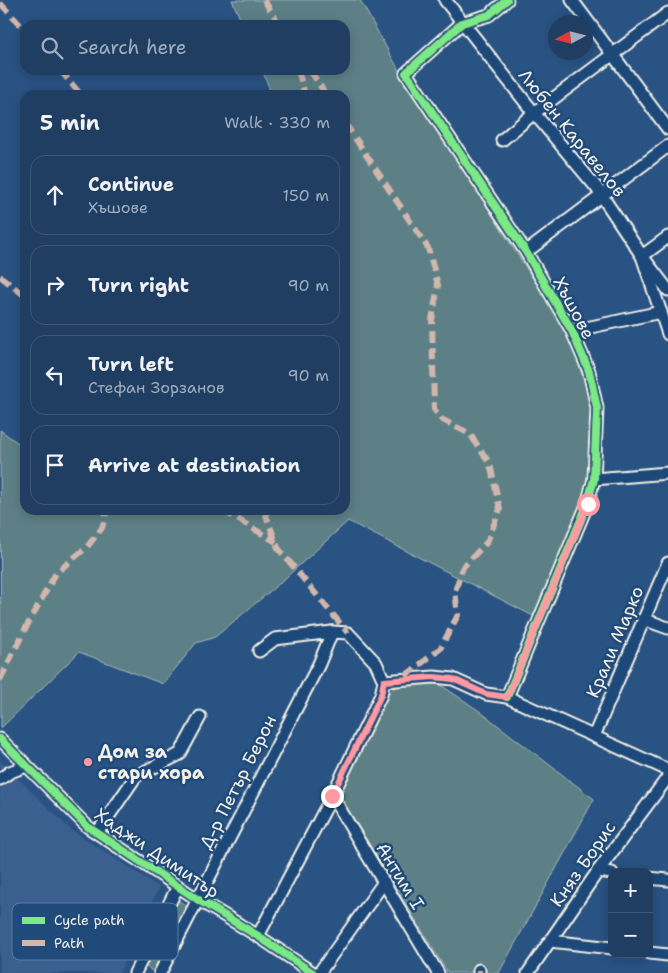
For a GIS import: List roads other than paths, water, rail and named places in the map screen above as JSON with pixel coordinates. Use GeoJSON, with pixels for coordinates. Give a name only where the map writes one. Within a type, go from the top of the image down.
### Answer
{"type":"FeatureCollection","features":[{"type":"Feature","properties":{"kind":"street","name":"Любен Каравелов"},"geometry":{"type":"LineString","coordinates":[[445,0],[602,196],[642,256],[668,290]]}},
{"type":"Feature","properties":{"kind":"street"},"geometry":{"type":"LineString","coordinates":[[462,23],[489,14],[506,0]]}},
{"type":"Feature","properties":{"kind":"street"},"geometry":{"type":"LineString","coordinates":[[572,0],[668,129]]}},
{"type":"Feature","properties":{"kind":"street"},"geometry":{"type":"LineString","coordinates":[[502,140],[534,113],[668,13]]}},
{"type":"Feature","properties":{"kind":"street","name":"Хъшове"},"geometry":{"type":"LineString","coordinates":[[462,23],[406,74],[526,252],[572,331],[589,371],[598,408],[594,479],[588,504],[507,697]]}},
{"type":"Feature","properties":{"kind":"street"},"geometry":{"type":"LineString","coordinates":[[526,252],[668,146]]}},
{"type":"Feature","properties":{"kind":"street"},"geometry":{"type":"LineString","coordinates":[[668,237],[642,256],[668,334]]}},
{"type":"Feature","properties":{"kind":"street"},"geometry":{"type":"LineString","coordinates":[[572,331],[661,312]]}},
{"type":"Feature","properties":{"kind":"street"},"geometry":{"type":"LineString","coordinates":[[594,479],[668,473]]}},
{"type":"Feature","properties":{"kind":"street","name":"Крали Марко"},"geometry":{"type":"LineString","coordinates":[[594,736],[668,563]]}},
{"type":"Feature","properties":{"kind":"street"},"geometry":{"type":"LineString","coordinates":[[643,619],[668,628]]}},
{"type":"Feature","properties":{"kind":"street"},"geometry":{"type":"LineString","coordinates":[[258,936],[332,796],[381,695],[384,681],[376,663],[348,633],[332,632],[275,639],[259,651]]}},
{"type":"Feature","properties":{"kind":"street","name":"Д-р Петър Берон"},"geometry":{"type":"LineString","coordinates":[[178,937],[319,664],[332,632]]}},
{"type":"Feature","properties":{"kind":"street"},"geometry":{"type":"LineString","coordinates":[[384,681],[434,677],[453,679],[486,694],[507,697],[668,770]]}},
{"type":"Feature","properties":{"kind":"street"},"geometry":{"type":"LineString","coordinates":[[97,833],[136,776],[180,754],[200,717]]}},
{"type":"Feature","properties":{"kind":"street","name":"Хаджи Димитър"},"geometry":{"type":"LineString","coordinates":[[0,739],[88,827],[313,973]]}},
{"type":"Feature","properties":{"kind":"street"},"geometry":{"type":"LineString","coordinates":[[0,779],[10,772],[26,766]]}},
{"type":"Feature","properties":{"kind":"street","name":"Княз Борис"},"geometry":{"type":"LineString","coordinates":[[528,973],[598,871],[668,777]]}},
{"type":"Feature","properties":{"kind":"street","name":"Антим I"},"geometry":{"type":"LineString","coordinates":[[332,796],[438,973]]}},
{"type":"Feature","properties":{"kind":"street"},"geometry":{"type":"LineString","coordinates":[[598,871],[608,872]]}},
{"type":"Feature","properties":{"kind":"street"},"geometry":{"type":"LineString","coordinates":[[653,878],[668,880]]}},
{"type":"Feature","properties":{"kind":"street"},"geometry":{"type":"LineString","coordinates":[[319,973],[384,882]]}},
{"type":"Feature","properties":{"kind":"street"},"geometry":{"type":"LineString","coordinates":[[170,903],[178,886]]}},
{"type":"Feature","properties":{"kind":"street"},"geometry":{"type":"LineString","coordinates":[[550,941],[608,948]]}},
{"type":"Feature","properties":{"kind":"street"},"geometry":{"type":"LineString","coordinates":[[653,953],[668,955]]}},
{"type":"Feature","properties":{"kind":"street","name":"Д-р Петър Берон"},"geometry":{"type":"LineString","coordinates":[[160,973],[166,960]]}},
{"type":"Feature","properties":{"kind":"place","name":"Дом за стари хора"},"geometry":{"type":"Point","coordinates":[88,762]}}]}
